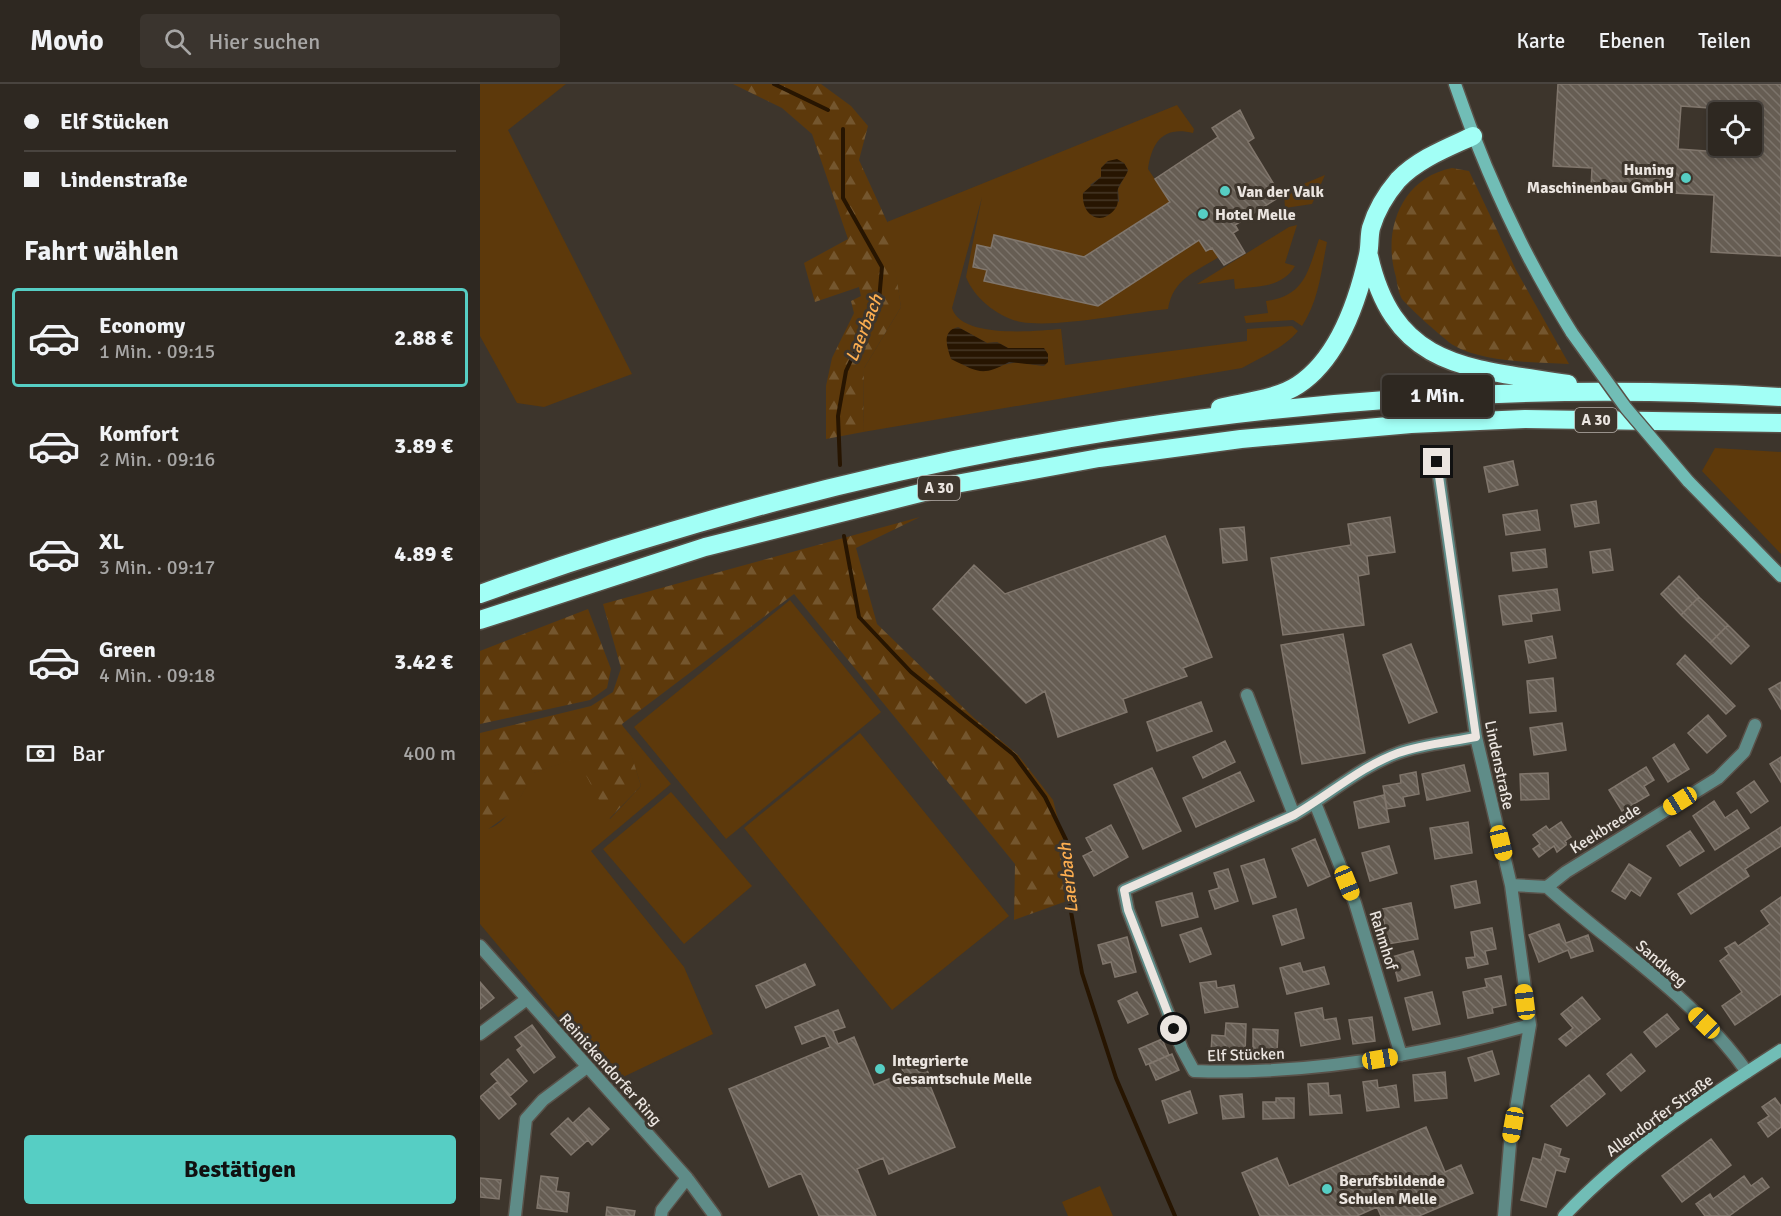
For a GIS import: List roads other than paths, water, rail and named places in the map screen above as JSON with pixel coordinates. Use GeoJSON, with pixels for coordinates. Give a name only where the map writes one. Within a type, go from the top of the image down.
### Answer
{"type":"FeatureCollection","features":[{"type":"Feature","properties":{"kind":"highway"},"geometry":{"type":"LineString","coordinates":[[1148,426],[1281,393],[1298,385],[1329,357],[1341,339],[1368,255],[1371,228],[1384,200],[1398,180],[1421,161],[1473,136]]}},
{"type":"Feature","properties":{"kind":"highway"},"geometry":{"type":"LineString","coordinates":[[1368,255],[1375,285],[1388,313],[1408,337],[1437,355],[1485,371],[1606,390]]}},
{"type":"Feature","properties":{"kind":"highway","name":"A 30"},"geometry":{"type":"LineString","coordinates":[[480,594],[689,524],[795,496],[1031,445],[1148,426],[1317,407],[1606,390],[1781,397]]}},
{"type":"Feature","properties":{"kind":"highway","name":"A 30"},"geometry":{"type":"LineString","coordinates":[[480,620],[705,547],[956,484],[1098,458],[1241,439],[1411,424],[1525,419],[1781,423]]}},
{"type":"Feature","properties":{"kind":"main road"},"geometry":{"type":"LineString","coordinates":[[1455,84],[1473,136],[1513,229],[1572,333],[1626,408],[1688,481],[1781,576]]}},
{"type":"Feature","properties":{"kind":"main road","name":"Allendorfer Straße"},"geometry":{"type":"LineString","coordinates":[[1564,1216],[1611,1171],[1642,1146],[1781,1050]]}},
{"type":"Feature","properties":{"kind":"street","name":"Lindenstraße"},"geometry":{"type":"LineString","coordinates":[[1437,462],[1476,737],[1511,885],[1530,1025],[1510,1144],[1504,1216]]}},
{"type":"Feature","properties":{"kind":"street"},"geometry":{"type":"LineString","coordinates":[[1247,695],[1294,815]]}},
{"type":"Feature","properties":{"kind":"street","name":"Keekbreede"},"geometry":{"type":"LineString","coordinates":[[1547,887],[1566,872],[1718,777],[1744,752],[1755,725]]}},
{"type":"Feature","properties":{"kind":"street","name":"Elf Stücken"},"geometry":{"type":"LineString","coordinates":[[1476,737],[1398,753],[1336,786],[1315,803],[1294,815],[1124,890],[1128,910],[1182,1049],[1194,1071],[1226,1072],[1337,1066],[1482,1039],[1530,1025]]}},
{"type":"Feature","properties":{"kind":"street","name":"Rahmhof"},"geometry":{"type":"LineString","coordinates":[[1315,803],[1356,903],[1401,1055]]}},
{"type":"Feature","properties":{"kind":"street"},"geometry":{"type":"LineString","coordinates":[[1511,885],[1547,887]]}},
{"type":"Feature","properties":{"kind":"street","name":"Sandweg"},"geometry":{"type":"LineString","coordinates":[[1547,887],[1658,979],[1730,1048],[1747,1072]]}},
{"type":"Feature","properties":{"kind":"street","name":"Reinickendorfer Ring"},"geometry":{"type":"LineString","coordinates":[[480,946],[687,1178],[715,1216]]}},
{"type":"Feature","properties":{"kind":"street"},"geometry":{"type":"LineString","coordinates":[[480,1034],[527,999]]}},
{"type":"Feature","properties":{"kind":"street"},"geometry":{"type":"LineString","coordinates":[[515,1216],[526,1119],[543,1100],[587,1067]]}},
{"type":"Feature","properties":{"kind":"street"},"geometry":{"type":"LineString","coordinates":[[661,1216],[662,1210],[687,1178]]}},
{"type":"Feature","properties":{"kind":"waterway","name":"Laerbach"},"geometry":{"type":"LineString","coordinates":[[774,84],[828,110]]}},
{"type":"Feature","properties":{"kind":"waterway","name":"Laerbach"},"geometry":{"type":"LineString","coordinates":[[840,465],[838,416],[846,371],[879,300],[882,267],[843,198],[843,129]]}},
{"type":"Feature","properties":{"kind":"waterway","name":"Laerbach"},"geometry":{"type":"LineString","coordinates":[[844,536],[859,617],[911,672],[1014,755],[1045,797],[1066,840],[1068,895],[1082,973],[1116,1078],[1175,1216]]}},
{"type":"Feature","properties":{"kind":"place","name":"Huning Maschinenbau GmbH"},"geometry":{"type":"Point","coordinates":[1686,178]}},
{"type":"Feature","properties":{"kind":"place","name":"Van der Valk"},"geometry":{"type":"Point","coordinates":[1225,191]}},
{"type":"Feature","properties":{"kind":"place","name":"Hotel Melle"},"geometry":{"type":"Point","coordinates":[1203,214]}},
{"type":"Feature","properties":{"kind":"place","name":"Integrierte Gesamtschule Melle"},"geometry":{"type":"Point","coordinates":[880,1069]}},
{"type":"Feature","properties":{"kind":"place","name":"Berufsbildende Schulen Melle"},"geometry":{"type":"Point","coordinates":[1327,1189]}}]}
